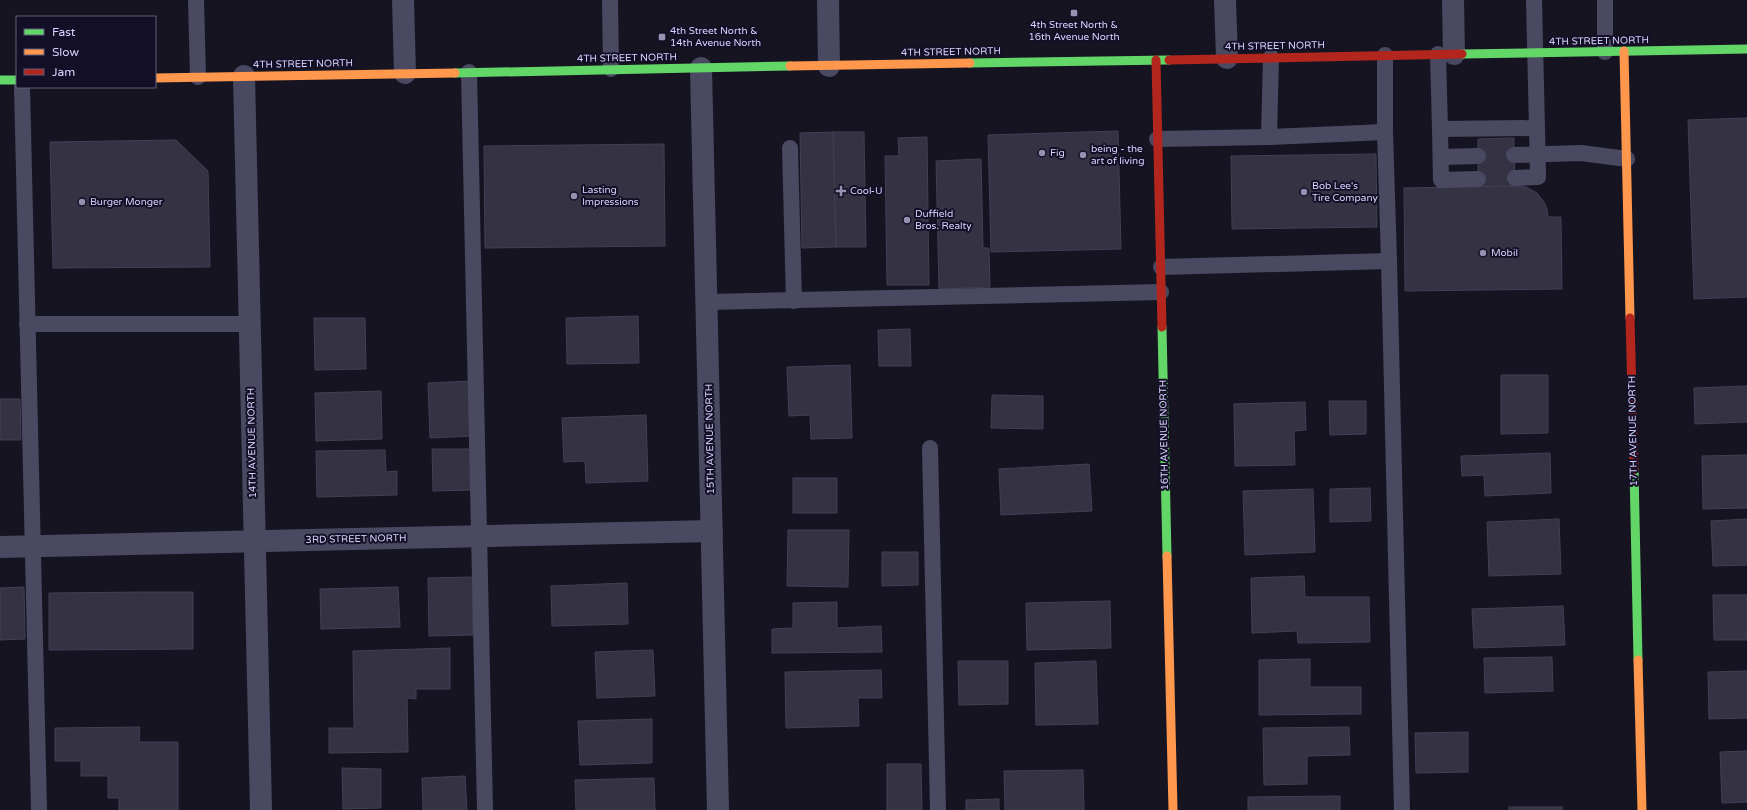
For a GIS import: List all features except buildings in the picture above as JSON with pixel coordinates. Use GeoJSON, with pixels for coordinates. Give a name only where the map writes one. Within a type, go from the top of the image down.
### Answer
{"type":"FeatureCollection","features":[{"type":"Feature","properties":{"kind":"main road","name":"4TH STREET NORTH"},"geometry":{"type":"LineString","coordinates":[[156,78],[1747,49]]}},
{"type":"Feature","properties":{"kind":"main road","name":"17TH AVENUE NORTH"},"geometry":{"type":"LineString","coordinates":[[1624,51],[1642,810]]}},
{"type":"Feature","properties":{"kind":"main road","name":"16TH AVENUE NORTH"},"geometry":{"type":"LineString","coordinates":[[1156,60],[1173,810]]}},
{"type":"Feature","properties":{"kind":"main road"},"geometry":{"type":"LineString","coordinates":[[0,80],[16,80]]}},
{"type":"Feature","properties":{"kind":"street"},"geometry":{"type":"LineString","coordinates":[[403,0],[405,73]]}},
{"type":"Feature","properties":{"kind":"street"},"geometry":{"type":"LineString","coordinates":[[828,0],[829,66]]}},
{"type":"Feature","properties":{"kind":"street"},"geometry":{"type":"LineString","coordinates":[[1225,0],[1227,58]]}},
{"type":"Feature","properties":{"kind":"street"},"geometry":{"type":"LineString","coordinates":[[1446,54],[1453,0]]}},
{"type":"Feature","properties":{"kind":"street","name":"15TH AVENUE NORTH"},"geometry":{"type":"LineString","coordinates":[[701,68],[718,810]]}},
{"type":"Feature","properties":{"kind":"street","name":"14TH AVENUE NORTH"},"geometry":{"type":"LineString","coordinates":[[244,76],[261,810]]}},
{"type":"Feature","properties":{"kind":"street","name":"3RD STREET NORTH"},"geometry":{"type":"LineString","coordinates":[[0,547],[712,531]]}},
{"type":"Feature","properties":{"kind":"lane"},"geometry":{"type":"LineString","coordinates":[[196,0],[198,77]]}},
{"type":"Feature","properties":{"kind":"lane"},"geometry":{"type":"LineString","coordinates":[[610,0],[611,69]]}},
{"type":"Feature","properties":{"kind":"lane"},"geometry":{"type":"LineString","coordinates":[[1515,178],[1538,177],[1534,0]]}},
{"type":"Feature","properties":{"kind":"lane"},"geometry":{"type":"LineString","coordinates":[[1605,0],[1605,52]]}},
{"type":"Feature","properties":{"kind":"lane"},"geometry":{"type":"LineString","coordinates":[[1446,54],[1440,129],[1441,180],[1478,179]]}},
{"type":"Feature","properties":{"kind":"lane"},"geometry":{"type":"LineString","coordinates":[[1385,55],[1385,132],[1402,810]]}},
{"type":"Feature","properties":{"kind":"lane"},"geometry":{"type":"LineString","coordinates":[[1268,137],[1271,57]]}},
{"type":"Feature","properties":{"kind":"lane"},"geometry":{"type":"LineString","coordinates":[[469,72],[486,810]]}},
{"type":"Feature","properties":{"kind":"lane"},"geometry":{"type":"LineString","coordinates":[[22,88],[38,810]]}},
{"type":"Feature","properties":{"kind":"lane"},"geometry":{"type":"LineString","coordinates":[[1440,129],[1538,128]]}},
{"type":"Feature","properties":{"kind":"lane"},"geometry":{"type":"LineString","coordinates":[[1157,139],[1268,137],[1385,132]]}},
{"type":"Feature","properties":{"kind":"lane"},"geometry":{"type":"LineString","coordinates":[[790,148],[794,301]]}},
{"type":"Feature","properties":{"kind":"lane"},"geometry":{"type":"LineString","coordinates":[[1514,155],[1581,153],[1627,158]]}},
{"type":"Feature","properties":{"kind":"lane"},"geometry":{"type":"LineString","coordinates":[[1440,157],[1478,156]]}},
{"type":"Feature","properties":{"kind":"lane"},"geometry":{"type":"LineString","coordinates":[[1161,267],[1389,261]]}},
{"type":"Feature","properties":{"kind":"lane"},"geometry":{"type":"LineString","coordinates":[[706,302],[1161,292]]}},
{"type":"Feature","properties":{"kind":"lane"},"geometry":{"type":"LineString","coordinates":[[27,324],[249,324]]}},
{"type":"Feature","properties":{"kind":"lane"},"geometry":{"type":"LineString","coordinates":[[930,448],[938,810]]}},
{"type":"Feature","properties":{"kind":"traffic: fast"},"geometry":{"type":"LineString","coordinates":[[1462,54],[1747,49]]}},
{"type":"Feature","properties":{"kind":"traffic: fast"},"geometry":{"type":"LineString","coordinates":[[970,63],[1169,60]]}},
{"type":"Feature","properties":{"kind":"traffic: fast"},"geometry":{"type":"LineString","coordinates":[[455,73],[790,66]]}},
{"type":"Feature","properties":{"kind":"traffic: fast"},"geometry":{"type":"LineString","coordinates":[[0,80],[16,80]]}},
{"type":"Feature","properties":{"kind":"traffic: fast"},"geometry":{"type":"LineString","coordinates":[[1162,327],[1167,556]]}},
{"type":"Feature","properties":{"kind":"traffic: fast"},"geometry":{"type":"LineString","coordinates":[[1634,470],[1638,660]]}},
{"type":"Feature","properties":{"kind":"traffic: slow"},"geometry":{"type":"LineString","coordinates":[[1624,51],[1630,318]]}},
{"type":"Feature","properties":{"kind":"traffic: slow"},"geometry":{"type":"LineString","coordinates":[[790,66],[970,63]]}},
{"type":"Feature","properties":{"kind":"traffic: slow"},"geometry":{"type":"LineString","coordinates":[[156,78],[455,73]]}},
{"type":"Feature","properties":{"kind":"traffic: slow"},"geometry":{"type":"LineString","coordinates":[[1167,556],[1173,810]]}},
{"type":"Feature","properties":{"kind":"traffic: slow"},"geometry":{"type":"LineString","coordinates":[[1638,660],[1642,810]]}},
{"type":"Feature","properties":{"kind":"traffic: jam"},"geometry":{"type":"LineString","coordinates":[[1169,60],[1462,54]]}},
{"type":"Feature","properties":{"kind":"traffic: jam"},"geometry":{"type":"LineString","coordinates":[[1156,60],[1162,327]]}},
{"type":"Feature","properties":{"kind":"traffic: jam"},"geometry":{"type":"LineString","coordinates":[[1630,318],[1634,470]]}},
{"type":"Feature","properties":{"kind":"place","name":"4th Street North & 16th Avenue North"},"geometry":{"type":"Point","coordinates":[1074,13]}},
{"type":"Feature","properties":{"kind":"place","name":"4th Street North & 14th Avenue North"},"geometry":{"type":"Point","coordinates":[662,37]}},
{"type":"Feature","properties":{"kind":"place","name":"Fig"},"geometry":{"type":"Point","coordinates":[1042,153]}},
{"type":"Feature","properties":{"kind":"place","name":"being - the art of living"},"geometry":{"type":"Point","coordinates":[1083,155]}},
{"type":"Feature","properties":{"kind":"place","name":"Cool-U"},"geometry":{"type":"Point","coordinates":[841,191]}},
{"type":"Feature","properties":{"kind":"place","name":"Bob Lee's Tire Company"},"geometry":{"type":"Point","coordinates":[1304,192]}},
{"type":"Feature","properties":{"kind":"place","name":"Lasting Impressions"},"geometry":{"type":"Point","coordinates":[574,196]}},
{"type":"Feature","properties":{"kind":"place","name":"Burger Monger"},"geometry":{"type":"Point","coordinates":[82,202]}},
{"type":"Feature","properties":{"kind":"place","name":"Duffield Bros. Realty"},"geometry":{"type":"Point","coordinates":[907,220]}},
{"type":"Feature","properties":{"kind":"place","name":"Mobil"},"geometry":{"type":"Point","coordinates":[1483,253]}}]}
